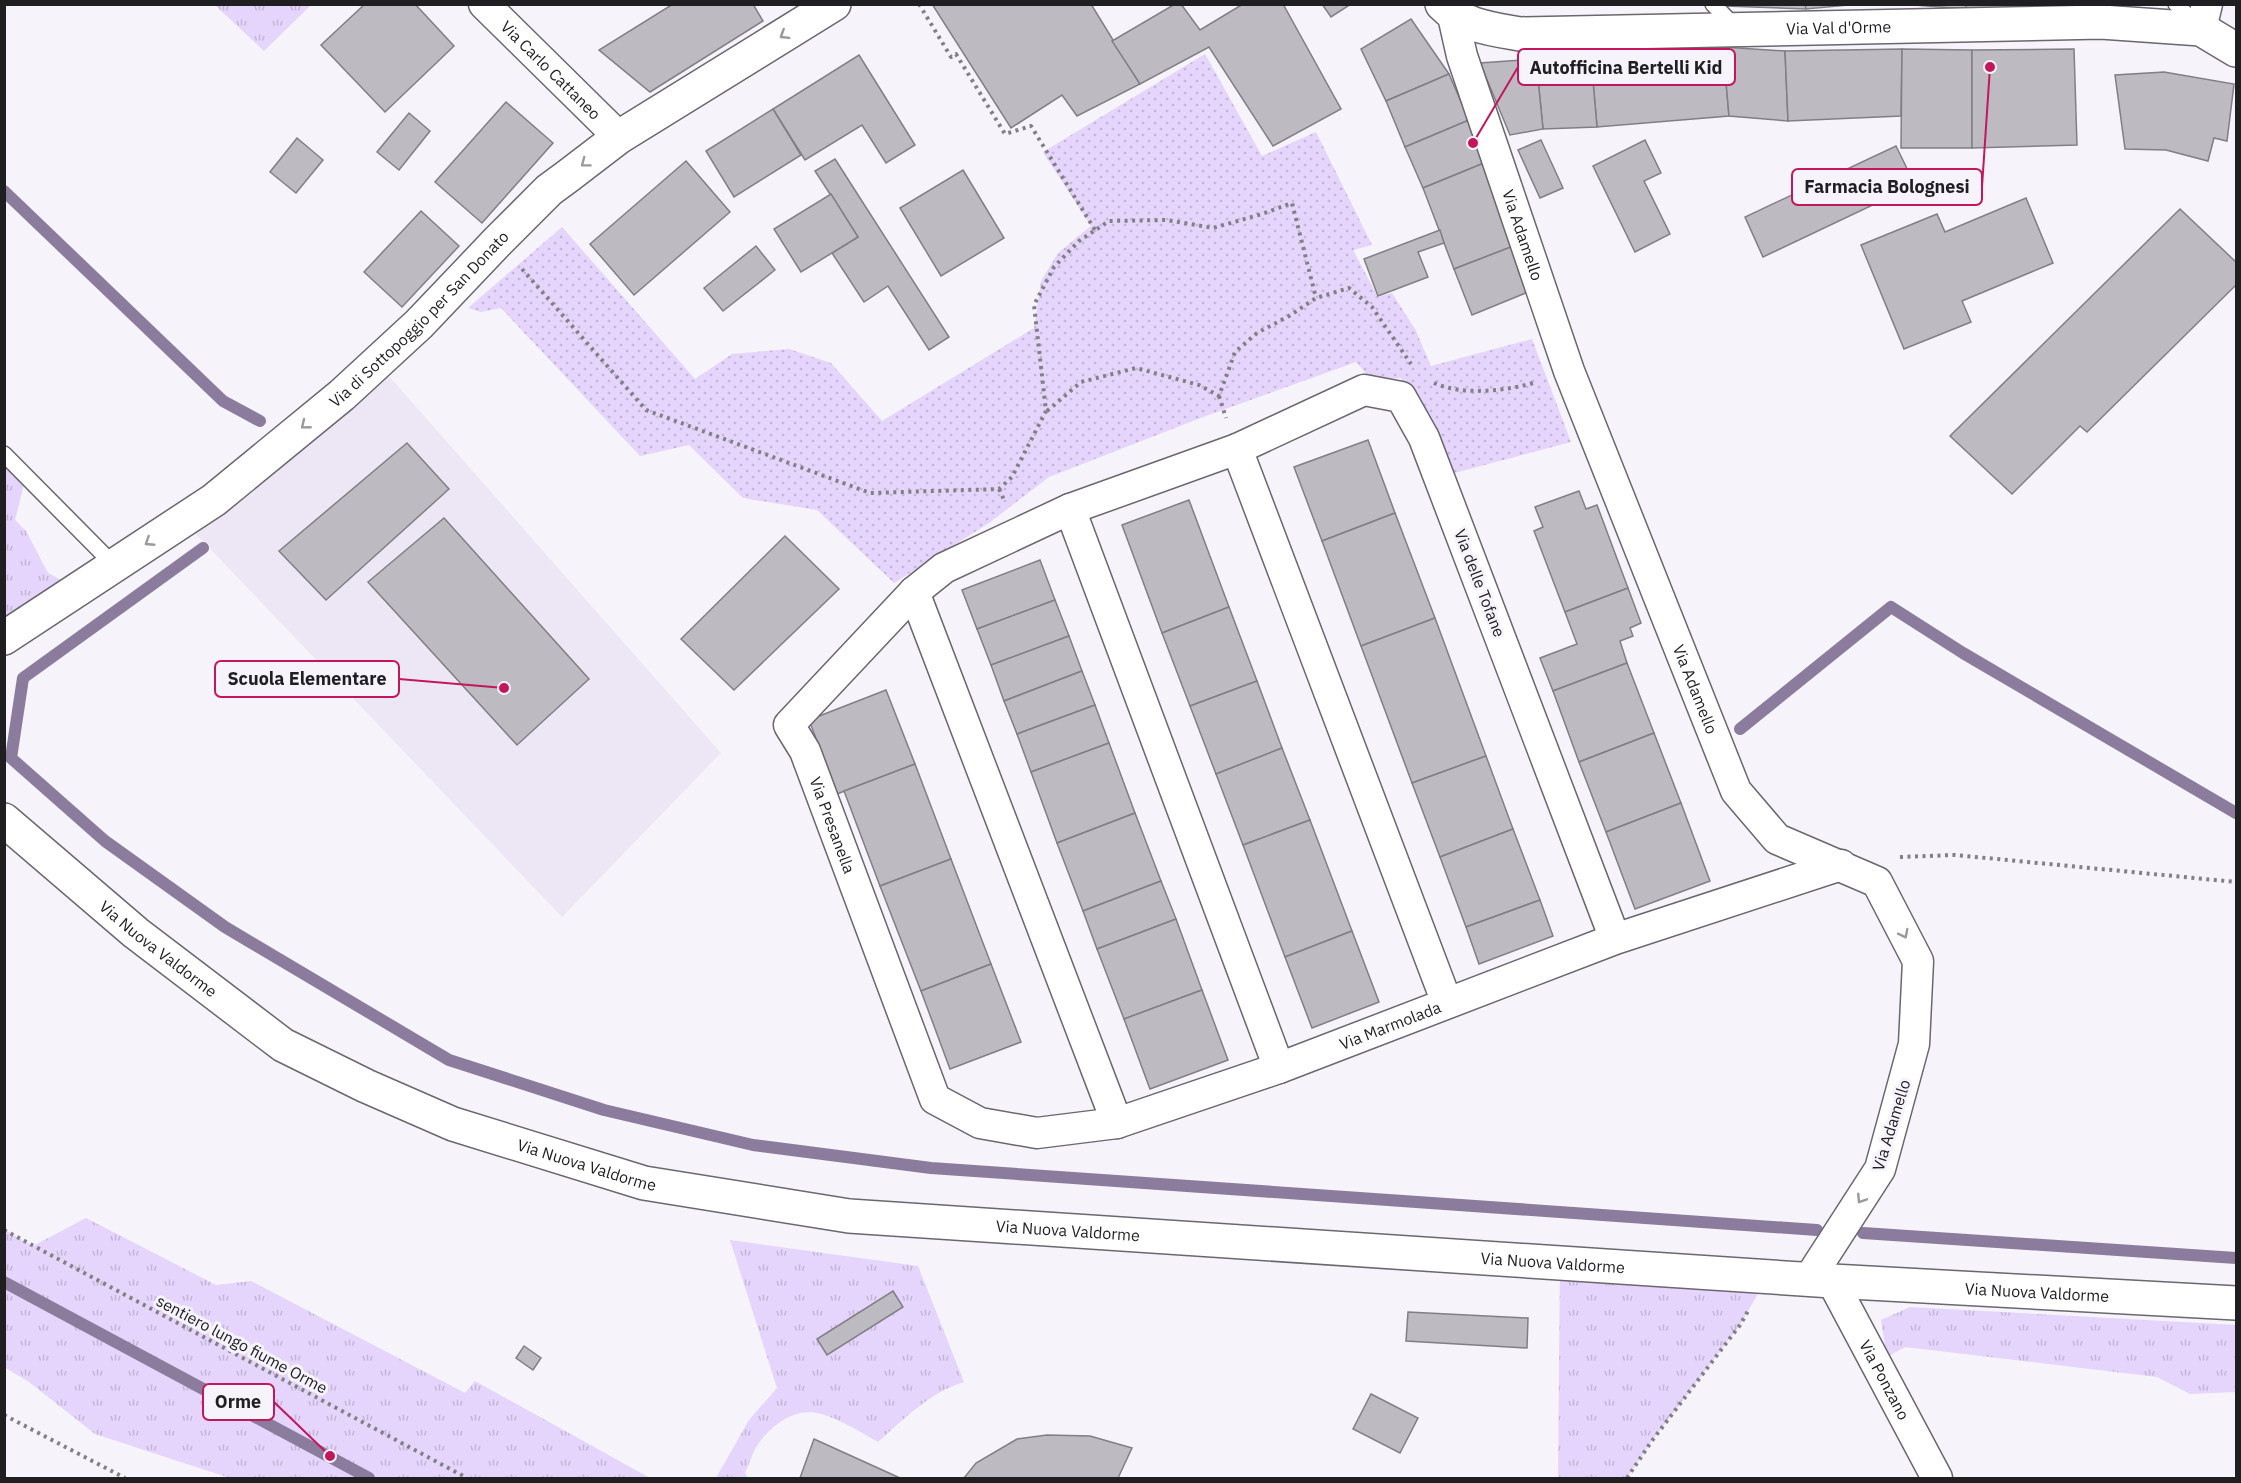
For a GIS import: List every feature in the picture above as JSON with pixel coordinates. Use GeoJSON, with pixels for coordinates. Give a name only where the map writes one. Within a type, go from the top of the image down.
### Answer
{"type":"FeatureCollection","features":[{"type":"Feature","properties":{"kind":"main road","name":"Via di Sottopoggio per San Donato"},"geometry":{"type":"LineString","coordinates":[[4,638],[214,500],[342,395],[428,315],[549,190],[619,137],[834,4]]}},
{"type":"Feature","properties":{"kind":"main road","name":"Via Val d'Orme"},"geometry":{"type":"LineString","coordinates":[[1447,10],[1475,26],[1520,34],[2101,22],[2204,17],[2236,50]]}},
{"type":"Feature","properties":{"kind":"main road","name":"Via Nuova Valdorme"},"geometry":{"type":"LineString","coordinates":[[4,820],[136,933],[283,1045],[366,1086],[453,1124],[644,1183],[849,1216],[1821,1280],[2236,1303]]}},
{"type":"Feature","properties":{"kind":"street","name":"Via Carlo Cattaneo"},"geometry":{"type":"LineString","coordinates":[[484,4],[619,137]]}},
{"type":"Feature","properties":{"kind":"street","name":"Via Adamello"},"geometry":{"type":"LineString","coordinates":[[1447,10],[1569,371],[1736,790],[1777,839],[1877,882],[1918,961],[1914,1044],[1880,1169],[1821,1280]]}},
{"type":"Feature","properties":{"kind":"street","name":"Via delle Tofane"},"geometry":{"type":"LineString","coordinates":[[1070,509],[1237,449],[1364,390],[1401,397],[1424,438],[1615,939]]}},
{"type":"Feature","properties":{"kind":"street"},"geometry":{"type":"LineString","coordinates":[[1237,449],[1447,1003]]}},
{"type":"Feature","properties":{"kind":"street","name":"Via Presanella"},"geometry":{"type":"LineString","coordinates":[[935,1099],[805,752],[789,725],[914,592],[944,568],[1070,509]]}},
{"type":"Feature","properties":{"kind":"street"},"geometry":{"type":"LineString","coordinates":[[1070,509],[1279,1068]]}},
{"type":"Feature","properties":{"kind":"street"},"geometry":{"type":"LineString","coordinates":[[914,592],[1117,1123]]}},
{"type":"Feature","properties":{"kind":"street","name":"Via Marmolada"},"geometry":{"type":"LineString","coordinates":[[935,1099],[980,1123],[1037,1133],[1117,1123],[1279,1068],[1615,939],[1841,865]]}},
{"type":"Feature","properties":{"kind":"street","name":"Via Ponzano"},"geometry":{"type":"LineString","coordinates":[[1821,1280],[1938,1479]]}},
{"type":"Feature","properties":{"kind":"lane"},"geometry":{"type":"LineString","coordinates":[[1713,4],[1737,30]]}},
{"type":"Feature","properties":{"kind":"lane"},"geometry":{"type":"LineString","coordinates":[[2176,4],[2204,17]]}},
{"type":"Feature","properties":{"kind":"lane"},"geometry":{"type":"LineString","coordinates":[[4,454],[114,565]]}},
{"type":"Feature","properties":{"kind":"path"},"geometry":{"type":"LineString","coordinates":[[919,4],[951,57],[956,54],[1005,134],[1031,126],[1095,230]]}},
{"type":"Feature","properties":{"kind":"path"},"geometry":{"type":"LineString","coordinates":[[1046,411],[1034,305],[1054,267],[1079,241],[1108,221],[1167,220],[1213,228],[1292,203],[1316,298]]}},
{"type":"Feature","properties":{"kind":"path"},"geometry":{"type":"LineString","coordinates":[[498,241],[646,410],[870,493],[999,489],[1012,477],[1046,411],[1081,382],[1136,368],[1198,385],[1219,396],[1235,352],[1257,333],[1316,298],[1349,288],[1372,307],[1412,366]]}},
{"type":"Feature","properties":{"kind":"path"},"geometry":{"type":"LineString","coordinates":[[1427,379],[1443,387],[1478,392],[1528,384],[1569,371]]}},
{"type":"Feature","properties":{"kind":"path"},"geometry":{"type":"LineString","coordinates":[[1877,882],[1897,857],[1955,855],[2236,882]]}},
{"type":"Feature","properties":{"kind":"path","name":"sentiero lungo fiume Orme"},"geometry":{"type":"LineString","coordinates":[[4,1230],[467,1479]]}},
{"type":"Feature","properties":{"kind":"path"},"geometry":{"type":"LineString","coordinates":[[1627,1479],[1740,1325],[1768,1276]]}},
{"type":"Feature","properties":{"kind":"path"},"geometry":{"type":"LineString","coordinates":[[4,1415],[125,1479]]}},
{"type":"Feature","properties":{"kind":"shaded area"},"geometry":{"type":"Polygon","coordinates":[[[389,376],[721,753],[562,917],[194,532],[389,376]]]}},
{"type":"Feature","properties":{"kind":"green space"},"geometry":{"type":"Polygon","coordinates":[[[215,5],[311,5],[264,51],[215,5]]]}},
{"type":"Feature","properties":{"kind":"green space"},"geometry":{"type":"Polygon","coordinates":[[[1205,54],[1262,156],[1316,132],[1372,245],[1353,250],[1378,297],[1392,293],[1415,329],[1431,366],[1532,339],[1571,442],[1443,476],[1401,378],[1372,380],[1356,362],[1203,417],[1049,477],[989,523],[894,583],[817,510],[743,498],[689,445],[640,456],[501,308],[481,312],[468,308],[562,227],[695,379],[732,354],[789,349],[831,363],[882,421],[1034,328],[1041,281],[1058,253],[1091,226],[1043,152],[1205,54]]]}},
{"type":"Feature","properties":{"kind":"green space"},"geometry":{"type":"Polygon","coordinates":[[[4,454],[26,476],[15,520],[26,531],[48,573],[78,589],[4,638],[4,454]]]}},
{"type":"Feature","properties":{"kind":"green space"},"geometry":{"type":"Polygon","coordinates":[[[86,1218],[216,1285],[251,1281],[465,1393],[475,1381],[650,1478],[230,1478],[95,1434],[29,1382],[4,1367],[5,1230],[33,1246],[86,1218]]]}},
{"type":"Feature","properties":{"kind":"green space"},"geometry":{"type":"Polygon","coordinates":[[[730,1240],[918,1266],[964,1382],[929,1399],[878,1442],[826,1415],[809,1412],[793,1415],[772,1428],[756,1447],[745,1473],[748,1478],[716,1478],[749,1420],[777,1388],[730,1240]]]}},
{"type":"Feature","properties":{"kind":"green space"},"geometry":{"type":"Polygon","coordinates":[[[1560,1262],[1768,1276],[1740,1325],[1651,1442],[1627,1478],[1558,1478],[1560,1262]]]}},
{"type":"Feature","properties":{"kind":"green space"},"geometry":{"type":"Polygon","coordinates":[[[1910,1307],[2236,1325],[2236,1392],[2190,1394],[2157,1377],[1905,1347],[1887,1357],[1881,1320],[1910,1307]]]}},
{"type":"Feature","properties":{"kind":"building"},"geometry":{"type":"Polygon","coordinates":[[[365,4],[415,4],[454,46],[385,112],[321,45],[365,4]]]}},
{"type":"Feature","properties":{"kind":"building"},"geometry":{"type":"Polygon","coordinates":[[[673,4],[753,4],[763,21],[650,92],[599,50],[673,4]]]}},
{"type":"Feature","properties":{"kind":"building"},"geometry":{"type":"Polygon","coordinates":[[[932,4],[1091,4],[1140,84],[1077,116],[1062,95],[1011,128],[932,4]]]}},
{"type":"Feature","properties":{"kind":"building"},"geometry":{"type":"Polygon","coordinates":[[[1175,4],[1181,4],[1200,30],[1243,4],[1283,4],[1341,109],[1273,146],[1209,47],[1140,84],[1112,41],[1175,4]]]}},
{"type":"Feature","properties":{"kind":"building"},"geometry":{"type":"Polygon","coordinates":[[[1322,4],[1351,4],[1331,17],[1322,4]]]}},
{"type":"Feature","properties":{"kind":"building"},"geometry":{"type":"Polygon","coordinates":[[[1725,4],[1805,4],[1806,9],[1726,6],[1725,4]]]}},
{"type":"Feature","properties":{"kind":"building"},"geometry":{"type":"Polygon","coordinates":[[[1805,4],[1859,4],[1806,9],[1805,4]]]}},
{"type":"Feature","properties":{"kind":"building"},"geometry":{"type":"Polygon","coordinates":[[[1906,4],[1966,4],[1966,9],[1914,5],[1906,4]]]}},
{"type":"Feature","properties":{"kind":"building"},"geometry":{"type":"Polygon","coordinates":[[[1966,4],[2062,4],[2062,7],[1966,9],[1966,4]]]}},
{"type":"Feature","properties":{"kind":"building"},"geometry":{"type":"Polygon","coordinates":[[[1411,19],[1449,74],[1386,101],[1361,49],[1411,19]]]}},
{"type":"Feature","properties":{"kind":"building"},"geometry":{"type":"Polygon","coordinates":[[[1723,47],[1729,116],[1597,127],[1591,58],[1723,47]]]}},
{"type":"Feature","properties":{"kind":"building"},"geometry":{"type":"Polygon","coordinates":[[[1723,47],[1785,51],[1788,121],[1729,116],[1723,47]]]}},
{"type":"Feature","properties":{"kind":"building"},"geometry":{"type":"Polygon","coordinates":[[[1902,49],[1901,116],[1788,121],[1785,51],[1902,49]]]}},
{"type":"Feature","properties":{"kind":"building"},"geometry":{"type":"Polygon","coordinates":[[[1902,49],[1972,50],[1972,148],[1901,148],[1902,49]]]}},
{"type":"Feature","properties":{"kind":"building"},"geometry":{"type":"Polygon","coordinates":[[[2074,49],[2077,145],[1972,148],[1972,50],[2074,49]]]}},
{"type":"Feature","properties":{"kind":"building"},"geometry":{"type":"Polygon","coordinates":[[[859,55],[915,145],[886,163],[862,125],[805,160],[773,109],[859,55]]]}},
{"type":"Feature","properties":{"kind":"building"},"geometry":{"type":"Polygon","coordinates":[[[1591,58],[1597,127],[1543,129],[1536,59],[1591,58]]]}},
{"type":"Feature","properties":{"kind":"building"},"geometry":{"type":"Polygon","coordinates":[[[1536,59],[1543,129],[1510,135],[1480,63],[1536,59]]]}},
{"type":"Feature","properties":{"kind":"building"},"geometry":{"type":"Polygon","coordinates":[[[2164,72],[2234,84],[2227,141],[2214,138],[2208,161],[2166,150],[2125,149],[2115,75],[2164,72]]]}},
{"type":"Feature","properties":{"kind":"building"},"geometry":{"type":"Polygon","coordinates":[[[1449,74],[1469,120],[1405,147],[1386,101],[1449,74]]]}},
{"type":"Feature","properties":{"kind":"building"},"geometry":{"type":"Polygon","coordinates":[[[506,102],[553,143],[482,223],[435,182],[506,102]]]}},
{"type":"Feature","properties":{"kind":"building"},"geometry":{"type":"Polygon","coordinates":[[[773,109],[801,155],[734,197],[706,151],[773,109]]]}},
{"type":"Feature","properties":{"kind":"building"},"geometry":{"type":"Polygon","coordinates":[[[409,113],[430,131],[399,170],[377,152],[409,113]]]}},
{"type":"Feature","properties":{"kind":"building"},"geometry":{"type":"Polygon","coordinates":[[[1469,120],[1484,163],[1423,188],[1405,147],[1469,120]]]}},
{"type":"Feature","properties":{"kind":"building"},"geometry":{"type":"Polygon","coordinates":[[[297,138],[323,160],[296,193],[270,172],[297,138]]]}},
{"type":"Feature","properties":{"kind":"building"},"geometry":{"type":"Polygon","coordinates":[[[1541,140],[1563,188],[1540,198],[1518,150],[1541,140]]]}},
{"type":"Feature","properties":{"kind":"building"},"geometry":{"type":"Polygon","coordinates":[[[1645,140],[1661,173],[1644,181],[1670,234],[1635,252],[1593,166],[1645,140]]]}},
{"type":"Feature","properties":{"kind":"building"},"geometry":{"type":"Polygon","coordinates":[[[1896,146],[1915,185],[1763,257],[1745,217],[1896,146]]]}},
{"type":"Feature","properties":{"kind":"building"},"geometry":{"type":"Polygon","coordinates":[[[835,159],[949,337],[929,350],[888,286],[864,302],[832,253],[858,237],[815,171],[835,159]]]}},
{"type":"Feature","properties":{"kind":"building"},"geometry":{"type":"Polygon","coordinates":[[[686,161],[730,212],[634,295],[590,244],[686,161]]]}},
{"type":"Feature","properties":{"kind":"building"},"geometry":{"type":"Polygon","coordinates":[[[1484,163],[1516,245],[1454,269],[1423,188],[1484,163]]]}},
{"type":"Feature","properties":{"kind":"building"},"geometry":{"type":"Polygon","coordinates":[[[963,170],[1004,238],[941,276],[900,208],[963,170]]]}},
{"type":"Feature","properties":{"kind":"building"},"geometry":{"type":"Polygon","coordinates":[[[831,194],[858,237],[801,272],[774,229],[831,194]]]}},
{"type":"Feature","properties":{"kind":"building"},"geometry":{"type":"Polygon","coordinates":[[[2026,198],[2053,263],[1962,301],[1971,322],[1904,349],[1861,245],[1937,214],[1945,232],[2026,198]]]}},
{"type":"Feature","properties":{"kind":"building"},"geometry":{"type":"Polygon","coordinates":[[[2180,209],[2236,262],[2236,285],[2087,432],[2080,426],[2012,494],[1950,436],[2180,209]]]}},
{"type":"Feature","properties":{"kind":"building"},"geometry":{"type":"Polygon","coordinates":[[[421,211],[459,246],[402,307],[364,272],[421,211]]]}},
{"type":"Feature","properties":{"kind":"building"},"geometry":{"type":"Polygon","coordinates":[[[1440,230],[1444,243],[1418,252],[1428,277],[1378,296],[1364,259],[1440,230]]]}},
{"type":"Feature","properties":{"kind":"building"},"geometry":{"type":"Polygon","coordinates":[[[1516,245],[1533,290],[1472,315],[1454,269],[1516,245]]]}},
{"type":"Feature","properties":{"kind":"building"},"geometry":{"type":"Polygon","coordinates":[[[756,246],[775,270],[723,311],[704,288],[756,246]]]}},
{"type":"Feature","properties":{"kind":"building"},"geometry":{"type":"Polygon","coordinates":[[[1368,440],[1395,513],[1322,541],[1294,467],[1368,440]]]}},
{"type":"Feature","properties":{"kind":"building"},"geometry":{"type":"Polygon","coordinates":[[[407,443],[449,489],[326,600],[279,551],[407,443]]]}},
{"type":"Feature","properties":{"kind":"building"},"geometry":{"type":"Polygon","coordinates":[[[1579,491],[1586,509],[1597,505],[1628,588],[1565,612],[1534,531],[1543,527],[1535,507],[1579,491]]]}},
{"type":"Feature","properties":{"kind":"building"},"geometry":{"type":"Polygon","coordinates":[[[1189,500],[1229,607],[1162,633],[1122,525],[1189,500]]]}},
{"type":"Feature","properties":{"kind":"building"},"geometry":{"type":"Polygon","coordinates":[[[1395,513],[1435,618],[1361,646],[1322,541],[1395,513]]]}},
{"type":"Feature","properties":{"kind":"building"},"geometry":{"type":"Polygon","coordinates":[[[444,518],[589,679],[517,745],[368,582],[444,518]]]}},
{"type":"Feature","properties":{"kind":"building"},"geometry":{"type":"Polygon","coordinates":[[[785,536],[839,589],[734,690],[681,639],[785,536]]]}},
{"type":"Feature","properties":{"kind":"building"},"geometry":{"type":"Polygon","coordinates":[[[1040,560],[1055,600],[977,629],[962,590],[1040,560]]]}},
{"type":"Feature","properties":{"kind":"building"},"geometry":{"type":"Polygon","coordinates":[[[1628,588],[1641,623],[1630,628],[1633,636],[1620,641],[1627,663],[1553,691],[1540,658],[1577,644],[1565,612],[1628,588]]]}},
{"type":"Feature","properties":{"kind":"building"},"geometry":{"type":"Polygon","coordinates":[[[1055,600],[1069,636],[991,665],[977,629],[1055,600]]]}},
{"type":"Feature","properties":{"kind":"building"},"geometry":{"type":"Polygon","coordinates":[[[1229,607],[1257,681],[1190,706],[1162,633],[1229,607]]]}},
{"type":"Feature","properties":{"kind":"building"},"geometry":{"type":"Polygon","coordinates":[[[1435,618],[1486,756],[1412,783],[1361,646],[1435,618]]]}},
{"type":"Feature","properties":{"kind":"building"},"geometry":{"type":"Polygon","coordinates":[[[1069,636],[1082,671],[1004,701],[991,665],[1069,636]]]}},
{"type":"Feature","properties":{"kind":"building"},"geometry":{"type":"Polygon","coordinates":[[[1627,663],[1654,733],[1579,762],[1553,691],[1627,663]]]}},
{"type":"Feature","properties":{"kind":"building"},"geometry":{"type":"Polygon","coordinates":[[[1082,671],[1095,705],[1017,734],[1004,701],[1082,671]]]}},
{"type":"Feature","properties":{"kind":"building"},"geometry":{"type":"Polygon","coordinates":[[[1257,681],[1282,748],[1216,774],[1190,706],[1257,681]]]}},
{"type":"Feature","properties":{"kind":"building"},"geometry":{"type":"Polygon","coordinates":[[[886,690],[915,764],[837,794],[809,720],[886,690]]]}},
{"type":"Feature","properties":{"kind":"building"},"geometry":{"type":"Polygon","coordinates":[[[1095,705],[1109,743],[1031,772],[1017,734],[1095,705]]]}},
{"type":"Feature","properties":{"kind":"building"},"geometry":{"type":"Polygon","coordinates":[[[1654,733],[1681,803],[1606,832],[1579,762],[1654,733]]]}},
{"type":"Feature","properties":{"kind":"building"},"geometry":{"type":"Polygon","coordinates":[[[1109,743],[1135,813],[1057,843],[1031,772],[1109,743]]]}},
{"type":"Feature","properties":{"kind":"building"},"geometry":{"type":"Polygon","coordinates":[[[1282,748],[1310,820],[1243,845],[1216,774],[1282,748]]]}},
{"type":"Feature","properties":{"kind":"building"},"geometry":{"type":"Polygon","coordinates":[[[1486,756],[1513,829],[1440,857],[1412,783],[1486,756]]]}},
{"type":"Feature","properties":{"kind":"building"},"geometry":{"type":"Polygon","coordinates":[[[915,764],[951,859],[880,886],[844,791],[915,764]]]}},
{"type":"Feature","properties":{"kind":"building"},"geometry":{"type":"Polygon","coordinates":[[[1681,803],[1710,881],[1635,909],[1606,832],[1681,803]]]}},
{"type":"Feature","properties":{"kind":"building"},"geometry":{"type":"Polygon","coordinates":[[[1135,813],[1161,881],[1083,911],[1057,843],[1135,813]]]}},
{"type":"Feature","properties":{"kind":"building"},"geometry":{"type":"Polygon","coordinates":[[[1310,820],[1352,931],[1285,957],[1243,845],[1310,820]]]}},
{"type":"Feature","properties":{"kind":"building"},"geometry":{"type":"Polygon","coordinates":[[[1513,829],[1540,900],[1466,927],[1440,857],[1513,829]]]}},
{"type":"Feature","properties":{"kind":"building"},"geometry":{"type":"Polygon","coordinates":[[[951,859],[991,964],[921,991],[880,886],[951,859]]]}},
{"type":"Feature","properties":{"kind":"building"},"geometry":{"type":"Polygon","coordinates":[[[1161,881],[1176,919],[1097,949],[1083,911],[1161,881]]]}},
{"type":"Feature","properties":{"kind":"building"},"geometry":{"type":"Polygon","coordinates":[[[1540,900],[1553,936],[1479,964],[1466,927],[1540,900]]]}},
{"type":"Feature","properties":{"kind":"building"},"geometry":{"type":"Polygon","coordinates":[[[1176,919],[1202,990],[1124,1019],[1097,949],[1176,919]]]}},
{"type":"Feature","properties":{"kind":"building"},"geometry":{"type":"Polygon","coordinates":[[[1352,931],[1379,1002],[1312,1028],[1285,957],[1352,931]]]}},
{"type":"Feature","properties":{"kind":"building"},"geometry":{"type":"Polygon","coordinates":[[[991,964],[1021,1042],[950,1069],[921,991],[991,964]]]}},
{"type":"Feature","properties":{"kind":"building"},"geometry":{"type":"Polygon","coordinates":[[[1202,990],[1228,1060],[1150,1089],[1124,1019],[1202,990]]]}},
{"type":"Feature","properties":{"kind":"building"},"geometry":{"type":"Polygon","coordinates":[[[893,1291],[903,1307],[827,1355],[817,1339],[893,1291]]]}},
{"type":"Feature","properties":{"kind":"building"},"geometry":{"type":"Polygon","coordinates":[[[1408,1312],[1528,1318],[1527,1348],[1406,1341],[1408,1312]]]}},
{"type":"Feature","properties":{"kind":"building"},"geometry":{"type":"Polygon","coordinates":[[[524,1346],[541,1358],[533,1370],[516,1358],[524,1346]]]}},
{"type":"Feature","properties":{"kind":"building"},"geometry":{"type":"Polygon","coordinates":[[[1371,1394],[1418,1418],[1400,1453],[1353,1429],[1371,1394]]]}},
{"type":"Feature","properties":{"kind":"building"},"geometry":{"type":"Polygon","coordinates":[[[1047,1435],[1090,1436],[1132,1448],[1118,1478],[964,1478],[976,1463],[1017,1439],[1047,1435]]]}},
{"type":"Feature","properties":{"kind":"building"},"geometry":{"type":"Polygon","coordinates":[[[814,1439],[900,1478],[800,1478],[814,1439]]]}},
{"type":"Feature","properties":{"kind":"waterway"},"geometry":{"type":"LineString","coordinates":[[4,191],[223,401],[260,421]]}},
{"type":"Feature","properties":{"kind":"waterway"},"geometry":{"type":"LineString","coordinates":[[203,548],[23,678],[11,758],[105,841],[225,927],[449,1060],[604,1110],[753,1145],[931,1168],[1817,1230]]}},
{"type":"Feature","properties":{"kind":"waterway"},"geometry":{"type":"LineString","coordinates":[[1740,729],[1891,607],[1963,653],[2236,813]]}},
{"type":"Feature","properties":{"kind":"waterway"},"geometry":{"type":"LineString","coordinates":[[1863,1233],[2236,1258]]}},
{"type":"Feature","properties":{"kind":"waterway"},"geometry":{"type":"LineString","coordinates":[[4,1282],[369,1478]]}},
{"type":"Feature","properties":{"kind":"place","name":"Farmacia Bolognesi"},"geometry":{"type":"Point","coordinates":[1990,67]}},
{"type":"Feature","properties":{"kind":"place","name":"Autofficina Bertelli Kid"},"geometry":{"type":"Point","coordinates":[1473,143]}},
{"type":"Feature","properties":{"kind":"place","name":"Scuola Elementare"},"geometry":{"type":"Point","coordinates":[504,688]}},
{"type":"Feature","properties":{"kind":"place","name":"Orme"},"geometry":{"type":"Point","coordinates":[330,1456]}}]}
